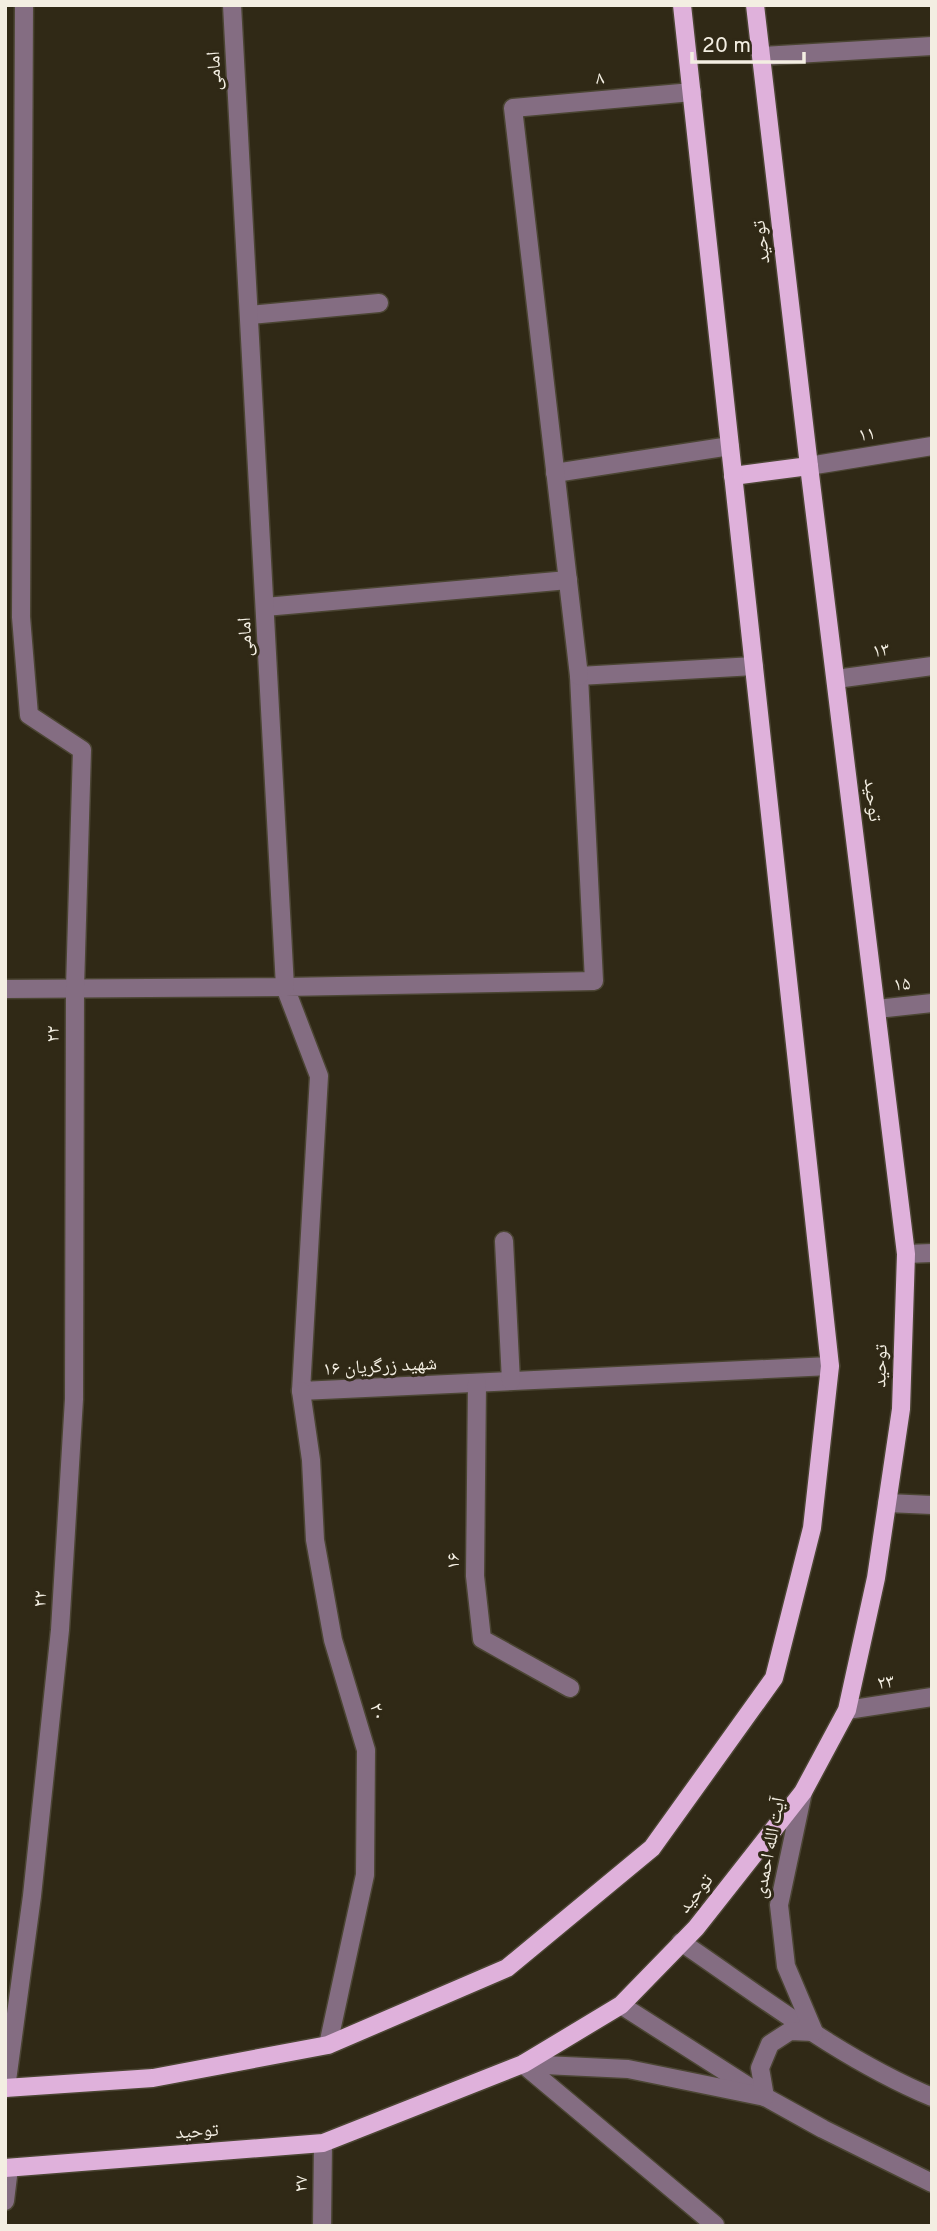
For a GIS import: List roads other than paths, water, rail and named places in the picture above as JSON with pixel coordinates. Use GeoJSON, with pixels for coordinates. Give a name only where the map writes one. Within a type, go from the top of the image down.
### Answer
{"type":"FeatureCollection","features":[{"type":"Feature","properties":{"kind":"main road"},"geometry":{"type":"LineString","coordinates":[[6,2088],[153,2078],[328,2045],[507,1968],[652,1848],[774,1678],[812,1528],[830,1366],[682,5]]}},
{"type":"Feature","properties":{"kind":"main road","name":"توحید"},"geometry":{"type":"LineString","coordinates":[[7,2168],[323,2143],[523,2064],[621,2005],[696,1928],[803,1792],[848,1710],[876,1578],[901,1409],[906,1254],[755,5]]}},
{"type":"Feature","properties":{"kind":"main road"},"geometry":{"type":"LineString","coordinates":[[733,476],[809,466]]}},
{"type":"Feature","properties":{"kind":"street","name":"۲۲"},"geometry":{"type":"LineString","coordinates":[[6,2088],[32,1896],[61,1617],[74,1399],[75,988],[82,751],[29,715],[21,617],[14,216],[24,5]]}},
{"type":"Feature","properties":{"kind":"street","name":"امامی"},"geometry":{"type":"LineString","coordinates":[[232,5],[285,987]]}},
{"type":"Feature","properties":{"kind":"street"},"geometry":{"type":"LineString","coordinates":[[762,56],[932,46]]}},
{"type":"Feature","properties":{"kind":"street","name":"۸"},"geometry":{"type":"LineString","coordinates":[[555,473],[513,108],[692,92]]}},
{"type":"Feature","properties":{"kind":"street"},"geometry":{"type":"LineString","coordinates":[[250,314],[379,303]]}},
{"type":"Feature","properties":{"kind":"street"},"geometry":{"type":"LineString","coordinates":[[5,989],[594,981],[579,676],[555,473],[730,446]]}},
{"type":"Feature","properties":{"kind":"street","name":"۱۱"},"geometry":{"type":"LineString","coordinates":[[809,466],[932,446]]}},
{"type":"Feature","properties":{"kind":"street"},"geometry":{"type":"LineString","coordinates":[[265,607],[568,580]]}},
{"type":"Feature","properties":{"kind":"street"},"geometry":{"type":"LineString","coordinates":[[579,676],[754,666]]}},
{"type":"Feature","properties":{"kind":"street","name":"۱۳"},"geometry":{"type":"LineString","coordinates":[[836,679],[932,666]]}},
{"type":"Feature","properties":{"kind":"street","name":"۱۶ شهید زرگریان"},"geometry":{"type":"LineString","coordinates":[[285,987],[319,1076],[301,1391],[830,1366]]}},
{"type":"Feature","properties":{"kind":"street","name":"۱۵"},"geometry":{"type":"LineString","coordinates":[[877,1009],[932,1003]]}},
{"type":"Feature","properties":{"kind":"street"},"geometry":{"type":"LineString","coordinates":[[503,1241],[511,1381]]}},
{"type":"Feature","properties":{"kind":"street"},"geometry":{"type":"LineString","coordinates":[[906,1254],[932,1253]]}},
{"type":"Feature","properties":{"kind":"street","name":"۱۶"},"geometry":{"type":"LineString","coordinates":[[477,1383],[475,1576],[482,1639],[570,1688]]}},
{"type":"Feature","properties":{"kind":"street","name":"۲۰"},"geometry":{"type":"LineString","coordinates":[[301,1391],[311,1460],[315,1541],[330,1627],[366,1750],[365,1875],[328,2045]]}},
{"type":"Feature","properties":{"kind":"street"},"geometry":{"type":"LineString","coordinates":[[887,1503],[932,1505]]}},
{"type":"Feature","properties":{"kind":"street","name":"۲۳"},"geometry":{"type":"LineString","coordinates":[[848,1710],[932,1697]]}},
{"type":"Feature","properties":{"kind":"street","name":"آیت الله احمدی"},"geometry":{"type":"LineString","coordinates":[[803,1792],[779,1905],[786,1966],[814,2032]]}},
{"type":"Feature","properties":{"kind":"street"},"geometry":{"type":"LineString","coordinates":[[681,1942],[814,2032],[897,2082],[932,2096]]}},
{"type":"Feature","properties":{"kind":"street"},"geometry":{"type":"LineString","coordinates":[[621,2005],[765,2097],[932,2183]]}},
{"type":"Feature","properties":{"kind":"street"},"geometry":{"type":"LineString","coordinates":[[765,2097],[760,2067],[770,2044],[790,2031],[814,2032]]}},
{"type":"Feature","properties":{"kind":"street"},"geometry":{"type":"LineString","coordinates":[[523,2064],[628,2069],[765,2097]]}},
{"type":"Feature","properties":{"kind":"street"},"geometry":{"type":"LineString","coordinates":[[523,2064],[715,2225]]}},
{"type":"Feature","properties":{"kind":"street","name":"۲۷"},"geometry":{"type":"LineString","coordinates":[[322,2226],[323,2143]]}},
{"type":"Feature","properties":{"kind":"street"},"geometry":{"type":"LineString","coordinates":[[5,2201],[7,2168]]}}]}
